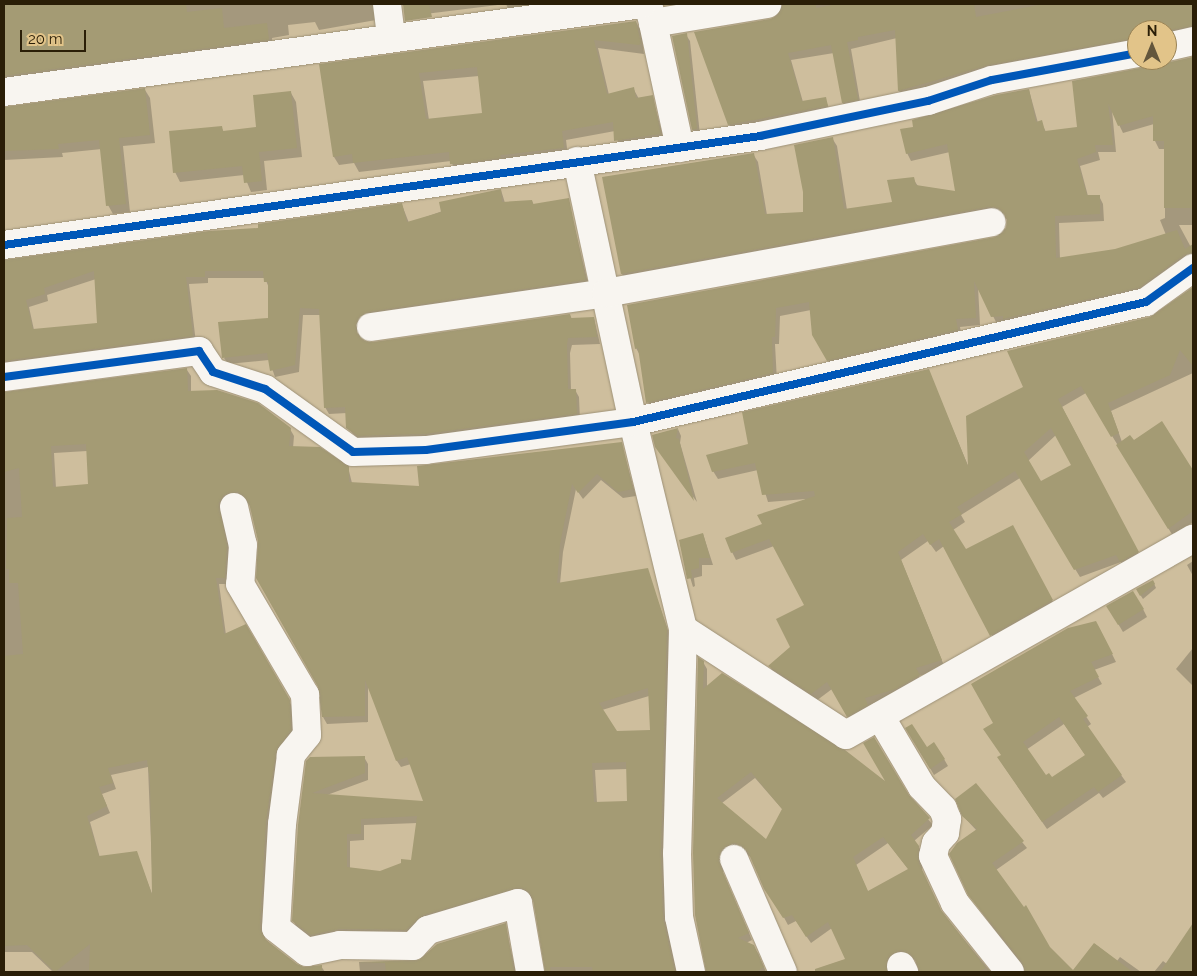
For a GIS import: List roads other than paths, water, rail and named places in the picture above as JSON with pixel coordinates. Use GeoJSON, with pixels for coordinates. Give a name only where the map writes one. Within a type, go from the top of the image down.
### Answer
{"type":"FeatureCollection","features":[{"type":"Feature","properties":{"kind":"street"},"geometry":{"type":"LineString","coordinates":[[387,4],[392,38]]}},
{"type":"Feature","properties":{"kind":"street"},"geometry":{"type":"LineString","coordinates":[[4,92],[392,38],[648,10],[767,4]]}},
{"type":"Feature","properties":{"kind":"street"},"geometry":{"type":"LineString","coordinates":[[648,10],[680,148]]}},
{"type":"Feature","properties":{"kind":"street"},"geometry":{"type":"LineString","coordinates":[[1177,45],[1193,41]]}},
{"type":"Feature","properties":{"kind":"street"},"geometry":{"type":"LineString","coordinates":[[4,245],[576,161],[760,136],[919,103],[992,80],[1127,55]]}},
{"type":"Feature","properties":{"kind":"street"},"geometry":{"type":"LineString","coordinates":[[576,161],[633,422],[683,629],[677,854],[679,917],[691,972]]}},
{"type":"Feature","properties":{"kind":"street"},"geometry":{"type":"LineString","coordinates":[[371,327],[606,292],[992,222]]}},
{"type":"Feature","properties":{"kind":"street"},"geometry":{"type":"LineString","coordinates":[[4,377],[199,350],[213,372],[265,389],[352,452],[426,450],[633,422],[1146,302],[1193,268]]}},
{"type":"Feature","properties":{"kind":"street"},"geometry":{"type":"LineString","coordinates":[[234,507],[243,546],[240,584],[305,695],[307,735],[291,755],[282,824],[276,928],[307,952],[340,944],[413,946],[428,930],[518,903],[530,972]]}},
{"type":"Feature","properties":{"kind":"street"},"geometry":{"type":"LineString","coordinates":[[683,629],[846,735],[1193,539]]}},
{"type":"Feature","properties":{"kind":"street"},"geometry":{"type":"LineString","coordinates":[[880,716],[922,787],[943,809],[947,819],[945,833],[936,843],[933,856],[956,903],[1010,972]]}},
{"type":"Feature","properties":{"kind":"street"},"geometry":{"type":"LineString","coordinates":[[734,859],[783,972]]}}]}
